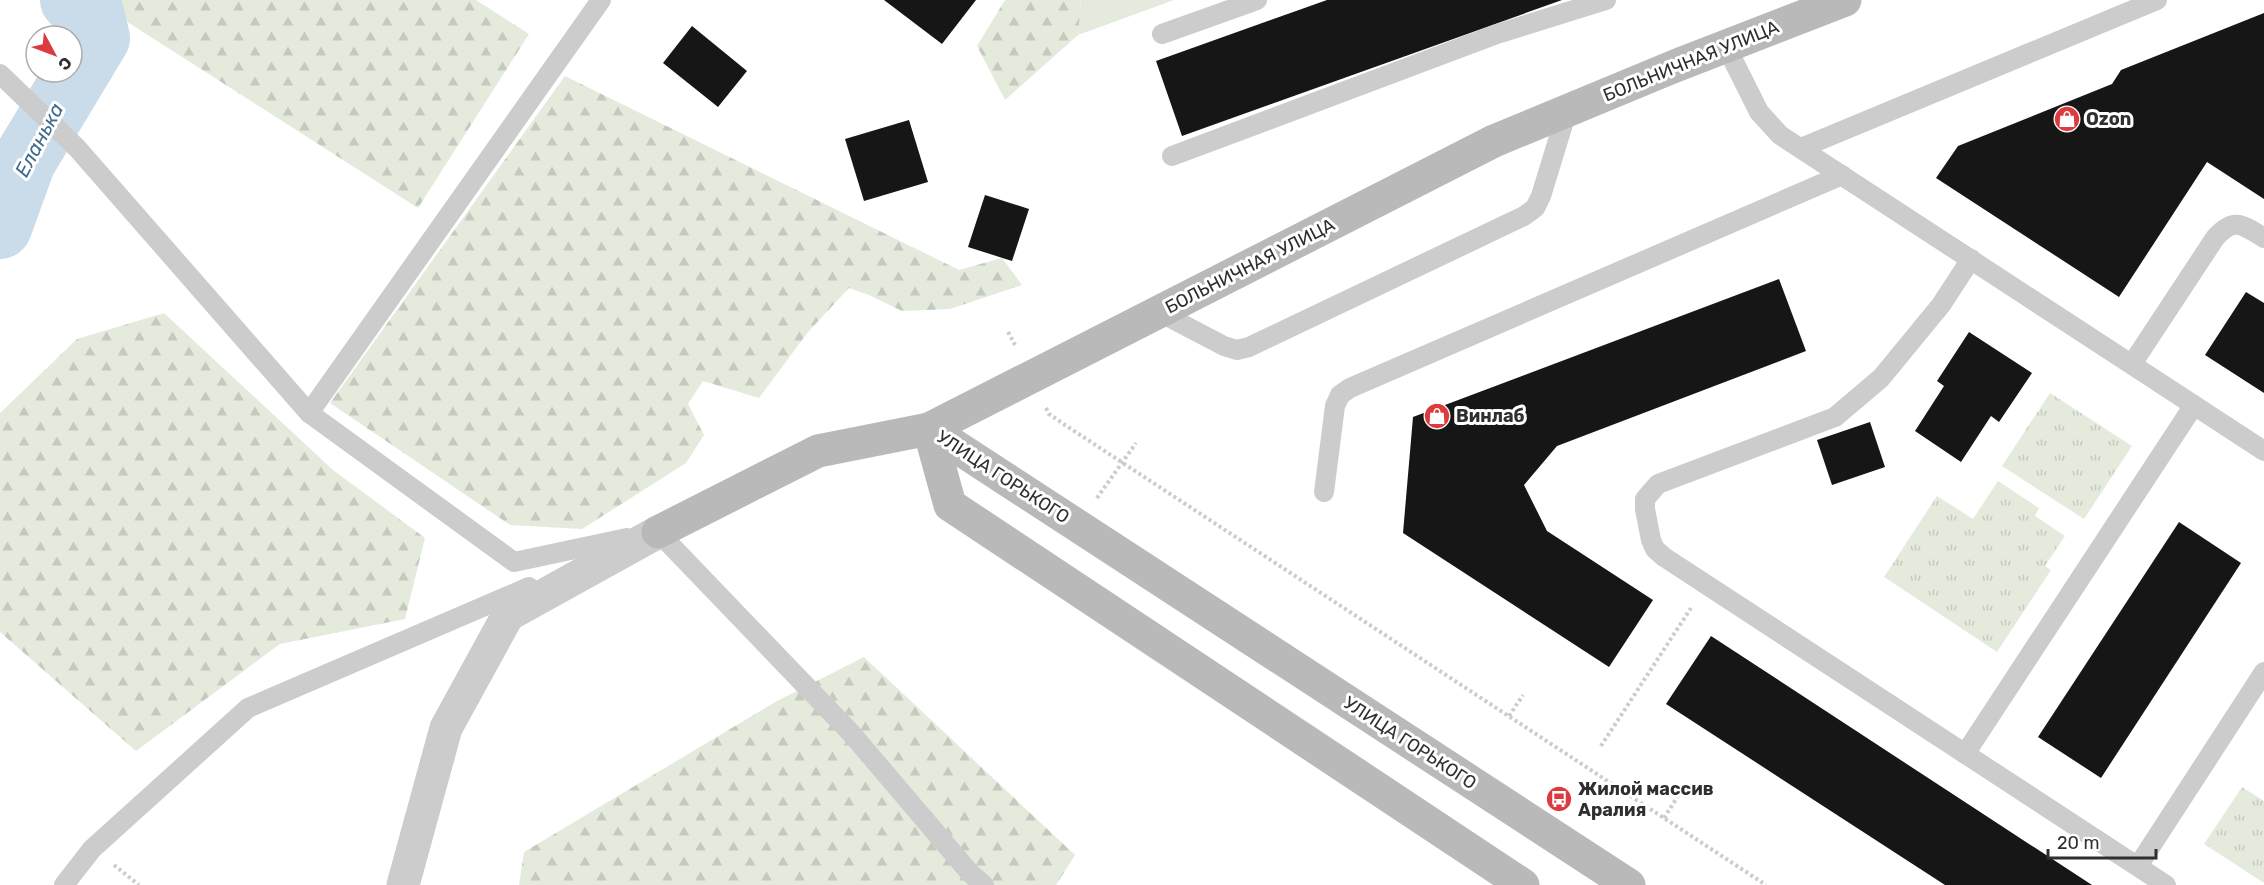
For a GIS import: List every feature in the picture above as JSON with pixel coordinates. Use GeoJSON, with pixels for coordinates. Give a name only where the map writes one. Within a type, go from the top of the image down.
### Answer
{"type":"FeatureCollection","features":[{"type":"Feature","properties":{"kind":"main road","name":"БОЛЬНИЧНАЯ УЛИЦА"},"geometry":{"type":"LineString","coordinates":[[658,532],[818,451],[929,429],[1494,141],[1845,0]]}},
{"type":"Feature","properties":{"kind":"main road","name":"УЛИЦА ГОРЬКОГО"},"geometry":{"type":"LineString","coordinates":[[929,429],[950,505],[1523,885]]}},
{"type":"Feature","properties":{"kind":"main road","name":"УЛИЦА ГОРЬКОГО"},"geometry":{"type":"LineString","coordinates":[[929,429],[1629,885]]}},
{"type":"Feature","properties":{"kind":"street"},"geometry":{"type":"LineString","coordinates":[[403,885],[446,728],[508,615],[658,532]]}},
{"type":"Feature","properties":{"kind":"lane"},"geometry":{"type":"LineString","coordinates":[[309,413],[601,0]]}},
{"type":"Feature","properties":{"kind":"lane"},"geometry":{"type":"LineString","coordinates":[[1162,34],[1257,0]]}},
{"type":"Feature","properties":{"kind":"lane"},"geometry":{"type":"LineString","coordinates":[[1172,156],[1497,34],[1606,0]]}},
{"type":"Feature","properties":{"kind":"lane"},"geometry":{"type":"LineString","coordinates":[[1801,148],[2157,0]]}},
{"type":"Feature","properties":{"kind":"lane"},"geometry":{"type":"LineString","coordinates":[[1726,46],[1759,112],[1780,135],[2264,451]]}},
{"type":"Feature","properties":{"kind":"lane"},"geometry":{"type":"LineString","coordinates":[[7,81],[77,148],[309,413],[514,562],[658,532]]}},
{"type":"Feature","properties":{"kind":"lane"},"geometry":{"type":"LineString","coordinates":[[1159,312],[1224,346],[1237,350],[1249,347],[1524,216],[1535,208],[1541,196],[1567,111]]}},
{"type":"Feature","properties":{"kind":"lane"},"geometry":{"type":"LineString","coordinates":[[1324,492],[1335,406],[1340,395],[1350,388],[1842,175]]}},
{"type":"Feature","properties":{"kind":"lane"},"geometry":{"type":"LineString","coordinates":[[2132,364],[2224,227],[2237,224],[2264,238]]}},
{"type":"Feature","properties":{"kind":"lane"},"geometry":{"type":"LineString","coordinates":[[1971,259],[1941,305],[1881,378],[1835,417],[1658,484],[1650,491],[1645,499],[1645,509],[1655,549],[2166,885]]}},
{"type":"Feature","properties":{"kind":"lane"},"geometry":{"type":"LineString","coordinates":[[1965,754],[2194,405]]}},
{"type":"Feature","properties":{"kind":"lane"},"geometry":{"type":"LineString","coordinates":[[64,885],[92,849],[248,708],[658,532]]}},
{"type":"Feature","properties":{"kind":"lane"},"geometry":{"type":"LineString","coordinates":[[658,532],[851,733],[970,873],[984,885]]}},
{"type":"Feature","properties":{"kind":"lane"},"geometry":{"type":"LineString","coordinates":[[2138,866],[2264,672]]}},
{"type":"Feature","properties":{"kind":"path"},"geometry":{"type":"LineString","coordinates":[[1065,425],[1766,885]]}},
{"type":"Feature","properties":{"kind":"path"},"geometry":{"type":"LineString","coordinates":[[1091,507],[1137,443]]}},
{"type":"Feature","properties":{"kind":"path"},"geometry":{"type":"LineString","coordinates":[[1601,746],[1707,585]]}},
{"type":"Feature","properties":{"kind":"path"},"geometry":{"type":"LineString","coordinates":[[1509,716],[1523,695]]}},
{"type":"Feature","properties":{"kind":"path"},"geometry":{"type":"LineString","coordinates":[[1664,818],[1678,796]]}},
{"type":"Feature","properties":{"kind":"green space"},"geometry":{"type":"Polygon","coordinates":[[[100,0],[476,0],[529,34],[418,208],[118,16],[100,0]]]}},
{"type":"Feature","properties":{"kind":"green space"},"geometry":{"type":"Polygon","coordinates":[[[1005,0],[1081,0],[1078,35],[1005,100],[977,46],[1005,0]]]}},
{"type":"Feature","properties":{"kind":"green space"},"geometry":{"type":"Polygon","coordinates":[[[1081,0],[1174,0],[1078,35],[1081,0]]]}},
{"type":"Feature","properties":{"kind":"green space"},"geometry":{"type":"Polygon","coordinates":[[[565,76],[959,270],[1002,258],[1022,285],[950,309],[902,311],[849,288],[808,332],[759,398],[703,381],[688,404],[704,435],[686,463],[582,529],[510,525],[330,403],[565,76]]]}},
{"type":"Feature","properties":{"kind":"green space"},"geometry":{"type":"Polygon","coordinates":[[[164,313],[333,470],[425,538],[405,619],[280,644],[136,751],[0,632],[0,413],[77,339],[164,313]]]}},
{"type":"Feature","properties":{"kind":"green space"},"geometry":{"type":"Polygon","coordinates":[[[2050,393],[2132,446],[2084,519],[2002,466],[2050,393]]]}},
{"type":"Feature","properties":{"kind":"green space"},"geometry":{"type":"Polygon","coordinates":[[[1998,481],[2039,508],[2035,516],[2065,536],[2045,566],[2051,570],[1997,652],[1884,577],[1937,496],[1973,519],[1998,481]]]}},
{"type":"Feature","properties":{"kind":"green space"},"geometry":{"type":"Polygon","coordinates":[[[864,657],[1075,855],[1056,885],[519,885],[524,852],[777,701],[864,657]]]}},
{"type":"Feature","properties":{"kind":"green space"},"geometry":{"type":"Polygon","coordinates":[[[2242,787],[2264,801],[2264,883],[2204,844],[2242,787]]]}},
{"type":"Feature","properties":{"kind":"building"},"geometry":{"type":"Polygon","coordinates":[[[884,0],[976,0],[942,44],[884,0]]]}},
{"type":"Feature","properties":{"kind":"building"},"geometry":{"type":"Polygon","coordinates":[[[1327,0],[1562,0],[1182,136],[1156,61],[1327,0]]]}},
{"type":"Feature","properties":{"kind":"building"},"geometry":{"type":"Polygon","coordinates":[[[2264,13],[2264,199],[2207,162],[2119,297],[1936,178],[1958,146],[2112,84],[2121,70],[2264,13]]]}},
{"type":"Feature","properties":{"kind":"building"},"geometry":{"type":"Polygon","coordinates":[[[692,26],[747,71],[718,107],[663,63],[692,26]]]}},
{"type":"Feature","properties":{"kind":"building"},"geometry":{"type":"Polygon","coordinates":[[[909,120],[928,182],[864,201],[845,139],[909,120]]]}},
{"type":"Feature","properties":{"kind":"building"},"geometry":{"type":"Polygon","coordinates":[[[985,195],[1029,209],[1012,261],[968,247],[985,195]]]}},
{"type":"Feature","properties":{"kind":"building"},"geometry":{"type":"Polygon","coordinates":[[[1779,279],[1806,351],[1557,446],[1524,485],[1547,531],[1653,600],[1609,667],[1403,533],[1413,417],[1779,279]]]}},
{"type":"Feature","properties":{"kind":"building"},"geometry":{"type":"Polygon","coordinates":[[[2246,292],[2264,303],[2264,393],[2205,355],[2246,292]]]}},
{"type":"Feature","properties":{"kind":"building"},"geometry":{"type":"Polygon","coordinates":[[[1969,332],[2032,373],[1999,422],[1991,416],[1961,462],[1915,431],[1944,386],[1937,381],[1969,332]]]}},
{"type":"Feature","properties":{"kind":"building"},"geometry":{"type":"Polygon","coordinates":[[[1870,422],[1885,467],[1832,485],[1817,440],[1870,422]]]}},
{"type":"Feature","properties":{"kind":"building"},"geometry":{"type":"Polygon","coordinates":[[[2179,522],[2241,563],[2101,778],[2038,737],[2179,522]]]}},
{"type":"Feature","properties":{"kind":"building"},"geometry":{"type":"Polygon","coordinates":[[[1711,636],[2092,885],[1945,885],[1666,704],[1711,636]]]}},
{"type":"Feature","properties":{"kind":"waterway","name":"Еланька"},"geometry":{"type":"LineString","coordinates":[[0,227],[24,161],[98,38],[92,13],[72,0]]}},
{"type":"Feature","properties":{"kind":"place","name":"Ozon"},"geometry":{"type":"Point","coordinates":[2067,119]}},
{"type":"Feature","properties":{"kind":"place","name":"Винлаб"},"geometry":{"type":"Point","coordinates":[1437,416]}},
{"type":"Feature","properties":{"kind":"place","name":"Жилой массив Аралия"},"geometry":{"type":"Point","coordinates":[1559,799]}}]}
